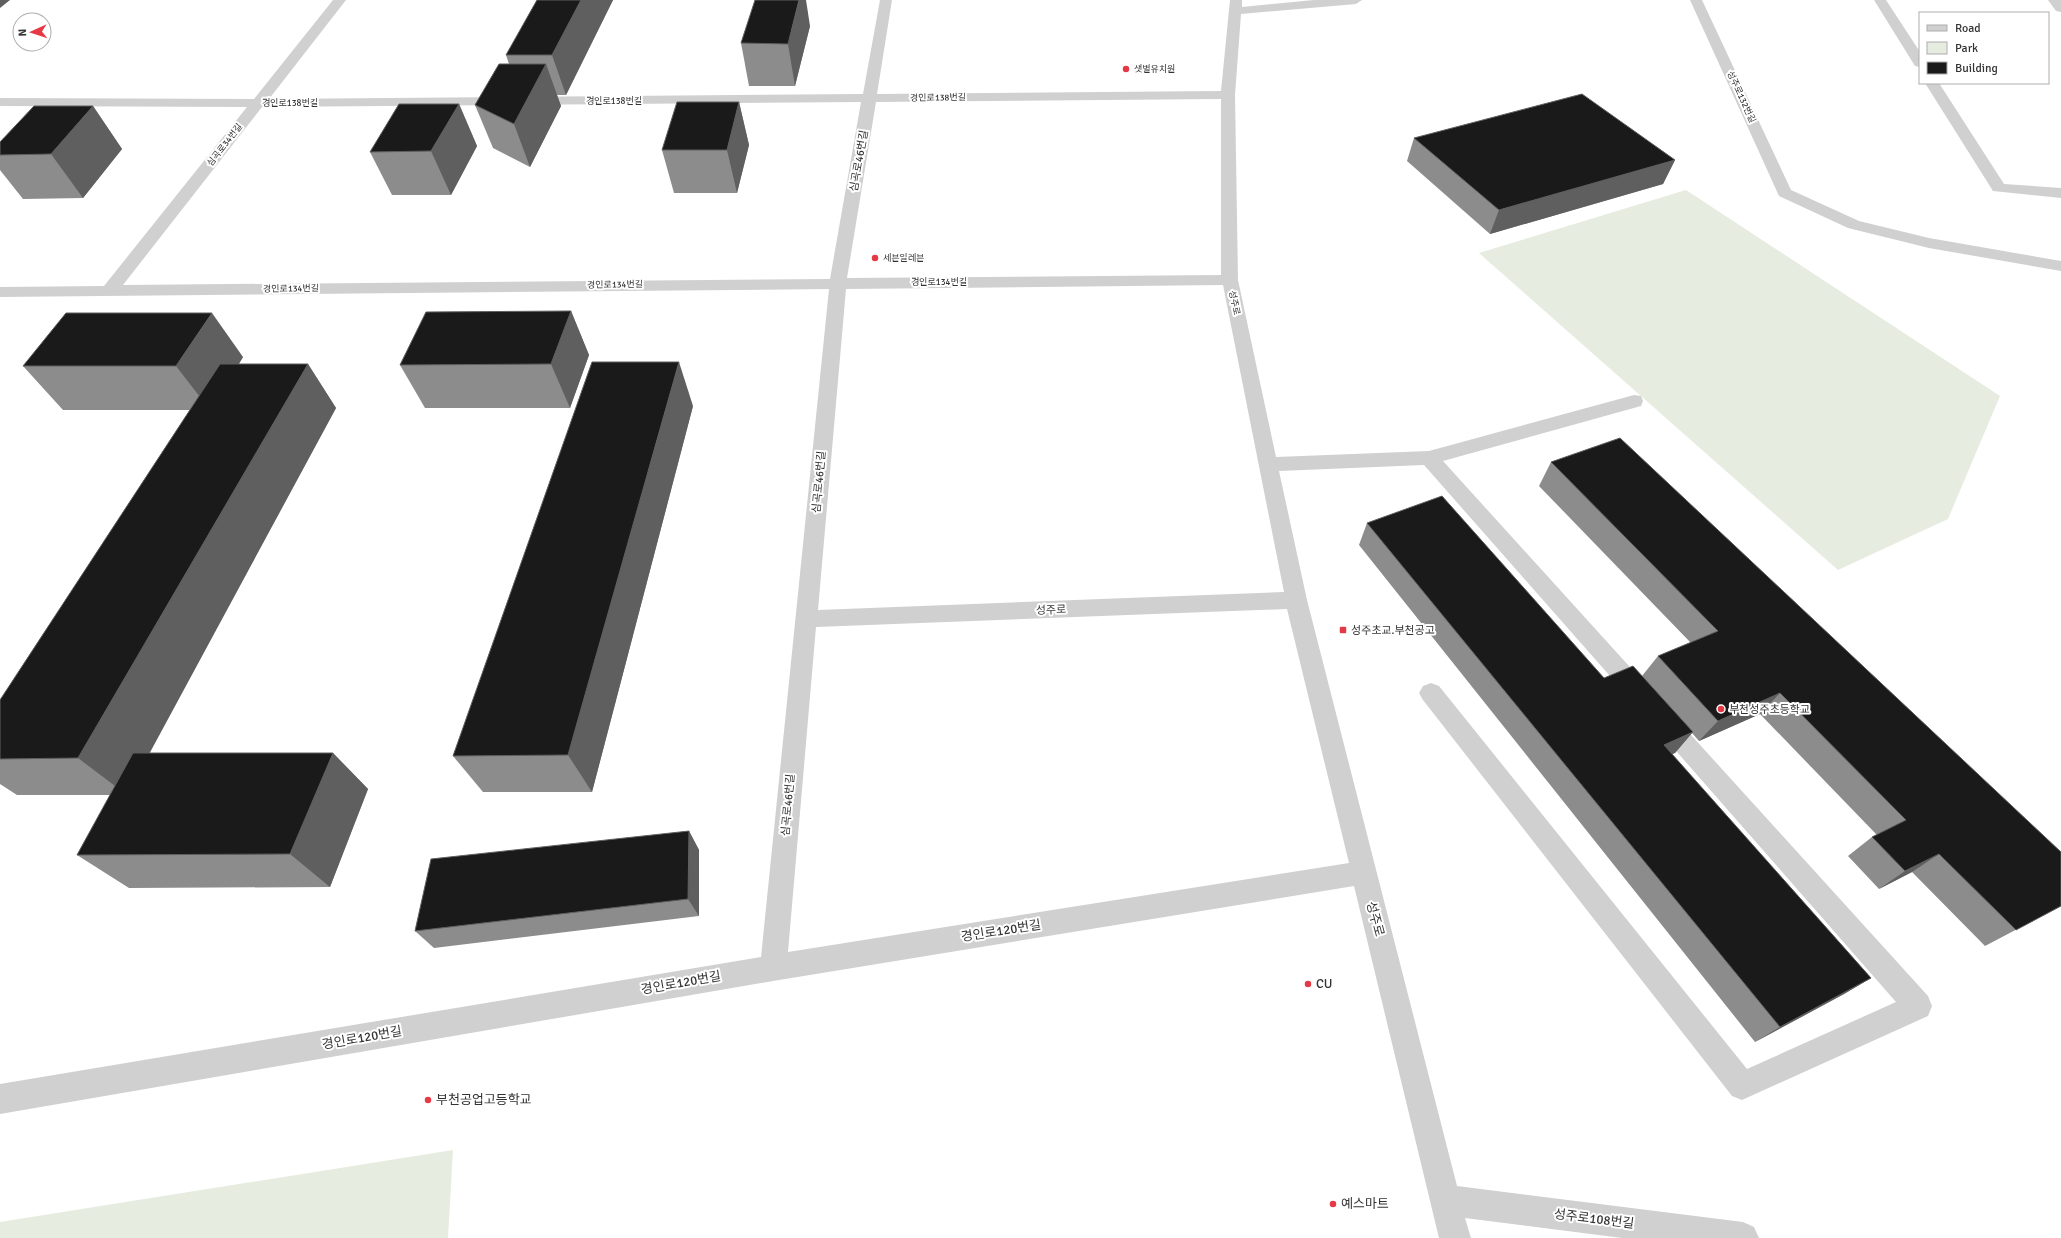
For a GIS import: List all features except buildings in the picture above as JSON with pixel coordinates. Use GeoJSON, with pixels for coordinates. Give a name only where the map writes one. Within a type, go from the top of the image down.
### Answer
{"type":"FeatureCollection","features":[{"type":"Feature","properties":{"kind":"street","name":"심곡로34번길"},"geometry":{"type":"LineString","coordinates":[[110,290],[340,0]]}},
{"type":"Feature","properties":{"kind":"street","name":"심곡로46번길"},"geometry":{"type":"LineString","coordinates":[[773,968],[838,283],[886,0]]}},
{"type":"Feature","properties":{"kind":"street"},"geometry":{"type":"LineString","coordinates":[[1236,5],[1356,0]]}},
{"type":"Feature","properties":{"kind":"street","name":"성주로132번길"},"geometry":{"type":"LineString","coordinates":[[1696,0],[1785,193],[1854,225],[1929,243],[2061,266]]}},
{"type":"Feature","properties":{"kind":"street"},"geometry":{"type":"LineString","coordinates":[[1880,0],[1919,61]]}},
{"type":"Feature","properties":{"kind":"street"},"geometry":{"type":"LineString","coordinates":[[2054,0],[2061,0]]}},
{"type":"Feature","properties":{"kind":"street"},"geometry":{"type":"LineString","coordinates":[[2054,0],[2061,8]]}},
{"type":"Feature","properties":{"kind":"street","name":"성주로"},"geometry":{"type":"LineString","coordinates":[[1236,5],[1228,95],[1230,280],[1296,600],[1455,1238]]}},
{"type":"Feature","properties":{"kind":"street"},"geometry":{"type":"LineString","coordinates":[[1933,84],[1999,188],[2061,193]]}},
{"type":"Feature","properties":{"kind":"street","name":"경인로138번길"},"geometry":{"type":"LineString","coordinates":[[0,102],[259,103],[1228,95]]}},
{"type":"Feature","properties":{"kind":"street","name":"경인로134번길"},"geometry":{"type":"LineString","coordinates":[[0,292],[1230,280]]}},
{"type":"Feature","properties":{"kind":"street"},"geometry":{"type":"LineString","coordinates":[[1268,464],[1429,458],[1634,401]]}},
{"type":"Feature","properties":{"kind":"street"},"geometry":{"type":"LineString","coordinates":[[1429,458],[1918,1006],[1742,1086],[1431,693]]}},
{"type":"Feature","properties":{"kind":"street","name":"성주로"},"geometry":{"type":"LineString","coordinates":[[806,619],[1296,600]]}},
{"type":"Feature","properties":{"kind":"street","name":"경인로120번길"},"geometry":{"type":"LineString","coordinates":[[0,1099],[773,968],[1363,873]]}},
{"type":"Feature","properties":{"kind":"street","name":"성주로108번길"},"geometry":{"type":"LineString","coordinates":[[1445,1200],[1743,1238]]}},
{"type":"Feature","properties":{"kind":"green space"},"geometry":{"type":"Polygon","coordinates":[[[1686,190],[2000,396],[1948,519],[1838,570],[1479,253],[1686,190]]]}},
{"type":"Feature","properties":{"kind":"green space"},"geometry":{"type":"Polygon","coordinates":[[[453,1150],[448,1238],[0,1238],[0,1222],[453,1150]]]}},
{"type":"Feature","properties":{"kind":"place","name":"샛별유치원"},"geometry":{"type":"Point","coordinates":[1126,69]}},
{"type":"Feature","properties":{"kind":"place","name":"세븐일레븐"},"geometry":{"type":"Point","coordinates":[875,258]}},
{"type":"Feature","properties":{"kind":"place","name":"성주초교.부천공고"},"geometry":{"type":"Point","coordinates":[1343,630]}},
{"type":"Feature","properties":{"kind":"place","name":"부천성주초등학교"},"geometry":{"type":"Point","coordinates":[1721,709]}},
{"type":"Feature","properties":{"kind":"place","name":"CU"},"geometry":{"type":"Point","coordinates":[1308,984]}},
{"type":"Feature","properties":{"kind":"place","name":"부천공업고등학교"},"geometry":{"type":"Point","coordinates":[428,1100]}},
{"type":"Feature","properties":{"kind":"place","name":"예스마트"},"geometry":{"type":"Point","coordinates":[1333,1204]}}]}
